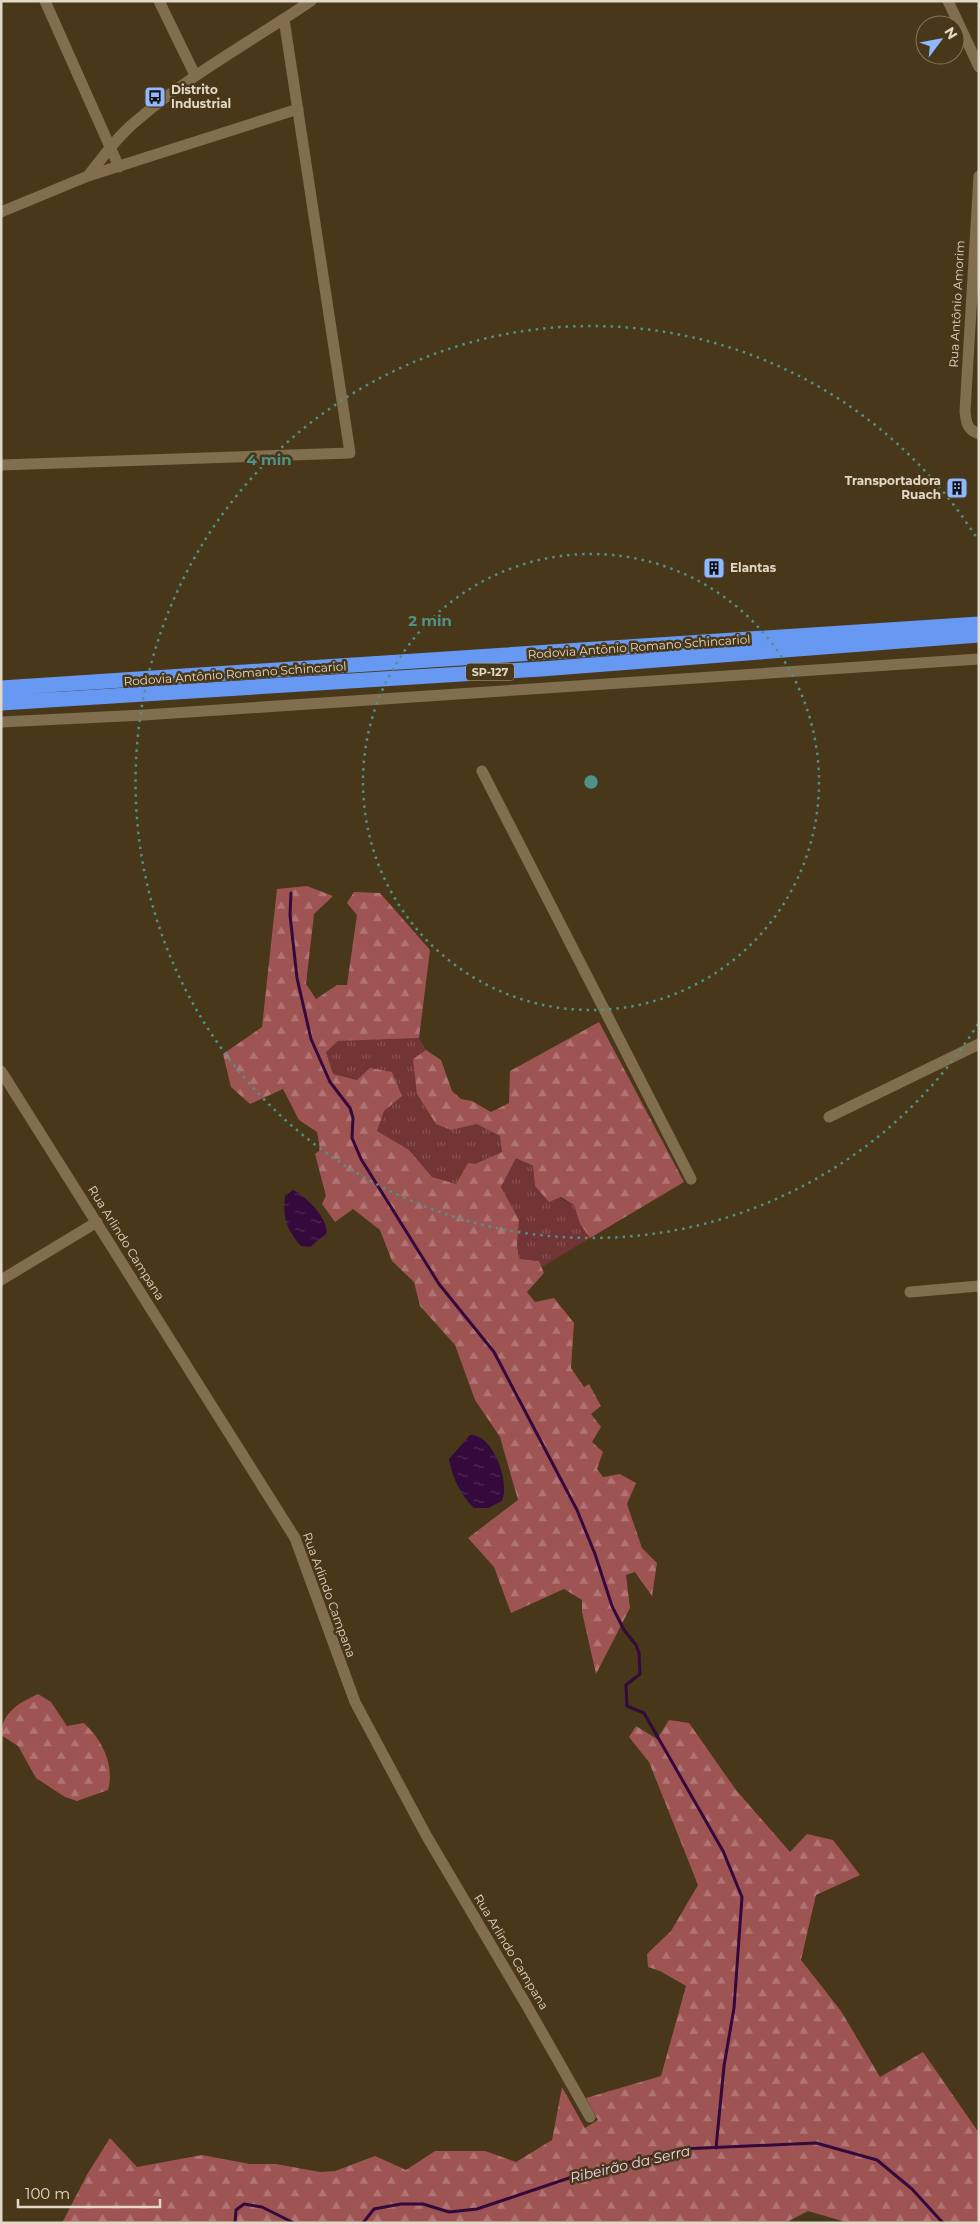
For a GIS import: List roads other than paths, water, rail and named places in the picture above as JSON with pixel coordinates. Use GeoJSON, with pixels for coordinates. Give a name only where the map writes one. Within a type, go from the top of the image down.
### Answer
{"type":"FeatureCollection","features":[{"type":"Feature","properties":{"kind":"highway","name":"Rodovia Antônio Romano Schincariol"},"geometry":{"type":"LineString","coordinates":[[1,688],[979,624]]}},
{"type":"Feature","properties":{"kind":"highway","name":"Rodovia Antônio Romano Schincariol"},"geometry":{"type":"LineString","coordinates":[[1,703],[541,669],[979,636]]}},
{"type":"Feature","properties":{"kind":"street"},"geometry":{"type":"LineString","coordinates":[[45,1],[119,166]]}},
{"type":"Feature","properties":{"kind":"street"},"geometry":{"type":"LineString","coordinates":[[159,1],[195,76]]}},
{"type":"Feature","properties":{"kind":"street"},"geometry":{"type":"LineString","coordinates":[[88,176],[134,122],[195,76],[311,1]]}},
{"type":"Feature","properties":{"kind":"street"},"geometry":{"type":"LineString","coordinates":[[948,1],[979,67]]}},
{"type":"Feature","properties":{"kind":"street"},"geometry":{"type":"LineString","coordinates":[[1,465],[350,453],[284,20]]}},
{"type":"Feature","properties":{"kind":"street"},"geometry":{"type":"LineString","coordinates":[[1,212],[88,176],[298,109]]}},
{"type":"Feature","properties":{"kind":"street","name":"Rua Antônio Amorim"},"geometry":{"type":"LineString","coordinates":[[976,433],[966,424],[965,411],[979,176]]}},
{"type":"Feature","properties":{"kind":"street"},"geometry":{"type":"LineString","coordinates":[[1,722],[144,715],[979,659]]}},
{"type":"Feature","properties":{"kind":"street"},"geometry":{"type":"LineString","coordinates":[[482,771],[691,1179]]}},
{"type":"Feature","properties":{"kind":"street"},"geometry":{"type":"LineString","coordinates":[[829,1117],[979,1044]]}},
{"type":"Feature","properties":{"kind":"street","name":"Rua Arlindo Campana"},"geometry":{"type":"LineString","coordinates":[[1,1071],[295,1538],[355,1702],[426,1835],[590,2117]]}},
{"type":"Feature","properties":{"kind":"street"},"geometry":{"type":"LineString","coordinates":[[1,1280],[97,1222]]}},
{"type":"Feature","properties":{"kind":"street"},"geometry":{"type":"LineString","coordinates":[[910,1292],[979,1286]]}},
{"type":"Feature","properties":{"kind":"water"},"geometry":{"type":"Polygon","coordinates":[[[293,1190],[304,1197],[316,1209],[326,1228],[326,1234],[310,1247],[301,1246],[292,1235],[285,1217],[285,1196],[293,1190]]]}},
{"type":"Feature","properties":{"kind":"water"},"geometry":{"type":"Polygon","coordinates":[[[470,1435],[479,1437],[486,1442],[493,1451],[502,1472],[504,1493],[502,1501],[488,1508],[474,1508],[469,1503],[461,1492],[450,1466],[449,1459],[470,1435]]]}},
{"type":"Feature","properties":{"kind":"waterway"},"geometry":{"type":"LineString","coordinates":[[291,893],[290,915],[297,978],[311,1039],[330,1082],[350,1108],[353,1118],[352,1138],[361,1159],[439,1284],[494,1352],[577,1510],[595,1554],[612,1606],[624,1630],[636,1645],[639,1653],[640,1674],[626,1685],[627,1706],[644,1713],[723,1851],[742,1897],[734,2008],[724,2066],[716,2148]]}},
{"type":"Feature","properties":{"kind":"waterway","name":"Ribeirão da Serra"},"geometry":{"type":"LineString","coordinates":[[363,2223],[374,2209],[401,2204],[423,2204],[449,2212],[477,2209],[572,2177],[681,2149],[816,2143],[877,2160],[912,2189],[943,2223]]}},
{"type":"Feature","properties":{"kind":"waterway","name":"Ribeirão da Serra"},"geometry":{"type":"LineString","coordinates":[[235,2223],[236,2210],[244,2204],[262,2207],[294,2223]]}},
{"type":"Feature","properties":{"kind":"place","name":"Distrito Industrial"},"geometry":{"type":"Point","coordinates":[155,97]}},
{"type":"Feature","properties":{"kind":"place","name":"Transportadora Ruach"},"geometry":{"type":"Point","coordinates":[957,488]}},
{"type":"Feature","properties":{"kind":"place","name":"Elantas"},"geometry":{"type":"Point","coordinates":[714,568]}}]}
